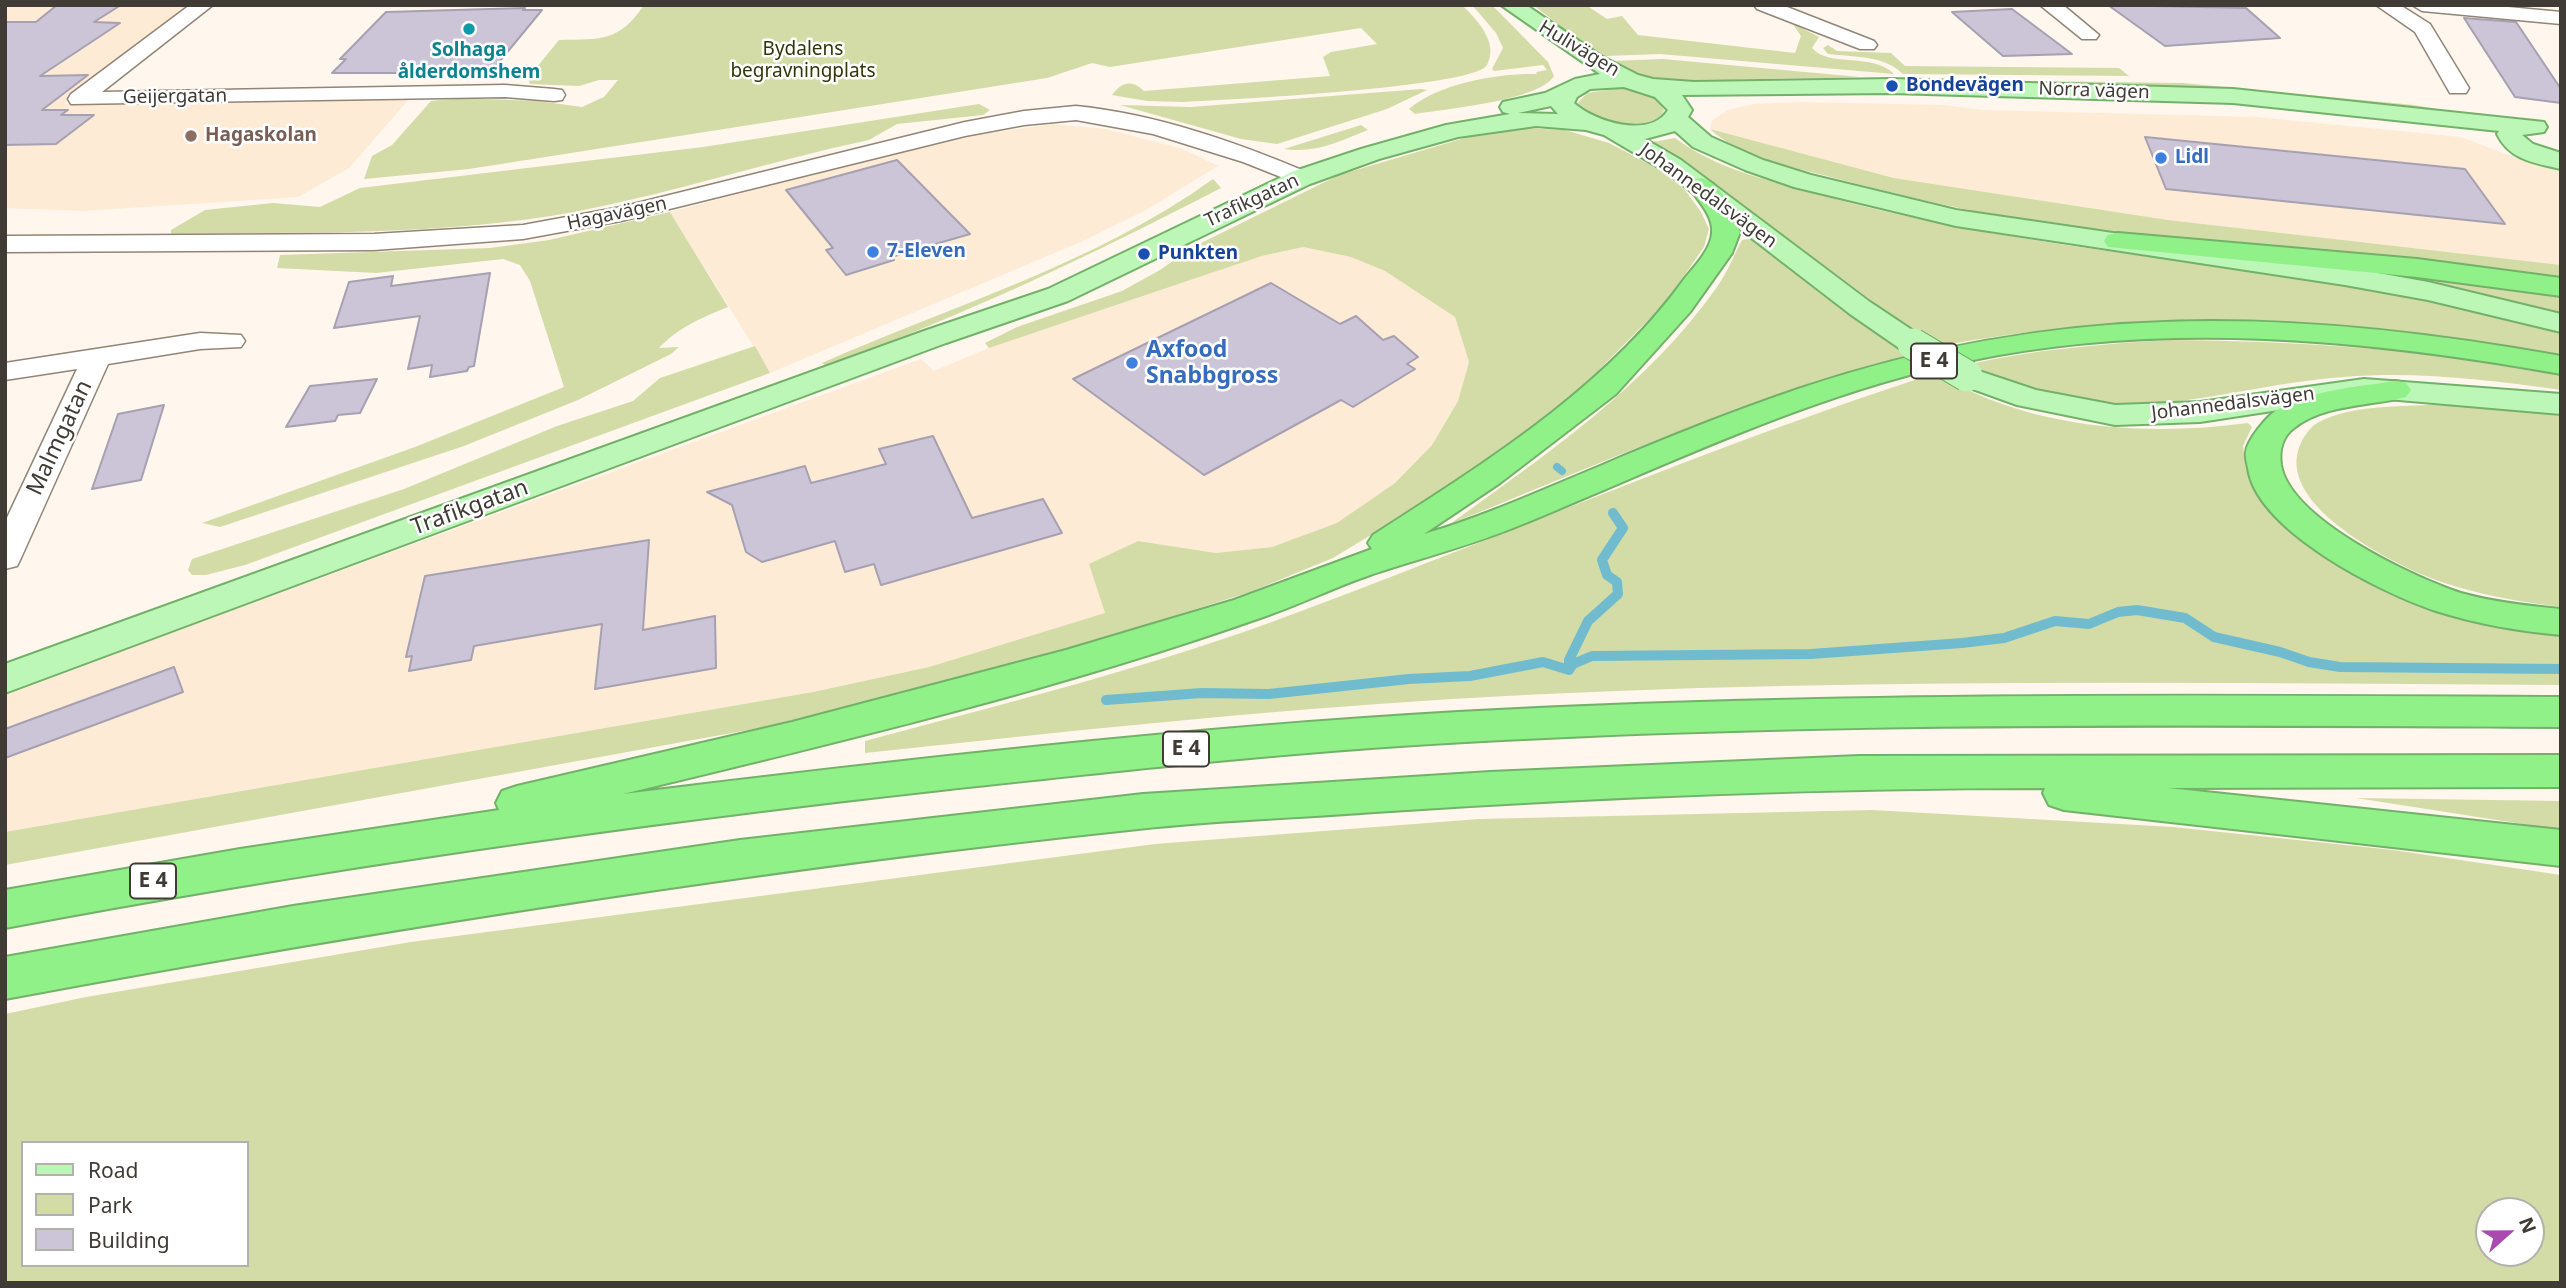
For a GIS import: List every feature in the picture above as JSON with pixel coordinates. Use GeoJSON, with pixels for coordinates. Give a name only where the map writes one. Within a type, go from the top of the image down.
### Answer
{"type":"FeatureCollection","features":[{"type":"Feature","properties":{"kind":"highway","name":"E 4"},"geometry":{"type":"LineString","coordinates":[[1339,573],[1488,476],[1552,430],[1613,378],[1680,306],[1718,253],[1726,232],[1720,212],[1702,186]]}},
{"type":"Feature","properties":{"kind":"highway"},"geometry":{"type":"LineString","coordinates":[[2118,241],[2417,268],[2561,287]]}},
{"type":"Feature","properties":{"kind":"highway","name":"E 4"},"geometry":{"type":"LineString","coordinates":[[302,855],[812,732],[1049,671],[1255,606],[1339,573],[1476,530],[1694,439],[1835,387],[2009,344],[2109,334],[2234,330],[2365,337],[2441,345],[2561,365]]}},
{"type":"Feature","properties":{"kind":"highway"},"geometry":{"type":"LineString","coordinates":[[2395,390],[2328,404],[2301,412],[2279,423],[2263,444],[2260,465],[2275,492],[2299,520],[2332,546],[2376,573],[2445,601],[2522,619],[2561,622]]}},
{"type":"Feature","properties":{"kind":"highway","name":"E 4"},"geometry":{"type":"LineString","coordinates":[[5,909],[302,855],[748,794],[1135,753],[1460,727],[1813,713],[2076,710],[2561,712]]}},
{"type":"Feature","properties":{"kind":"highway"},"geometry":{"type":"LineString","coordinates":[[5,978],[293,926],[740,858],[1143,811],[1490,789],[1859,772],[2561,771]]}},
{"type":"Feature","properties":{"kind":"highway"},"geometry":{"type":"LineString","coordinates":[[1859,772],[2561,848]]}},
{"type":"Feature","properties":{"kind":"main road","name":"Hulivägen"},"geometry":{"type":"LineString","coordinates":[[1517,10],[1593,61],[1643,84]]}},
{"type":"Feature","properties":{"kind":"main road","name":"Hulivägen"},"geometry":{"type":"LineString","coordinates":[[1517,10],[1569,69],[1572,89],[1562,104],[1568,113],[1596,126]]}},
{"type":"Feature","properties":{"kind":"main road","name":"Norra vägen"},"geometry":{"type":"LineString","coordinates":[[1572,89],[1606,80],[1695,89],[1892,86],[2233,96],[2526,137]]}},
{"type":"Feature","properties":{"kind":"main road","name":"Johannedalsvägen"},"geometry":{"type":"LineString","coordinates":[[1643,84],[1672,97],[1680,110],[1678,117],[1702,142],[1725,154],[1803,181],[1956,218],[2428,291],[2561,323]]}},
{"type":"Feature","properties":{"kind":"main road","name":"Trafikgatan"},"geometry":{"type":"LineString","coordinates":[[5,679],[935,337],[1058,295],[1281,177],[1395,133],[1535,103],[1572,89]]}},
{"type":"Feature","properties":{"kind":"main road","name":"Norra vägen"},"geometry":{"type":"LineString","coordinates":[[1596,126],[1653,130],[1678,117],[1734,100],[1794,97],[2235,106],[2431,124],[2475,133],[2526,137]]}},
{"type":"Feature","properties":{"kind":"main road","name":"Trafikgatan"},"geometry":{"type":"LineString","coordinates":[[1281,177],[1455,130],[1499,122],[1536,120],[1596,126]]}},
{"type":"Feature","properties":{"kind":"main road","name":"Johannedalsvägen"},"geometry":{"type":"LineString","coordinates":[[1596,126],[1652,152],[1702,186],[1860,308],[1913,344],[1968,376],[2028,398],[2115,415],[2200,412],[2364,388],[2561,404]]}},
{"type":"Feature","properties":{"kind":"main road"},"geometry":{"type":"LineString","coordinates":[[2526,137],[2561,132]]}},
{"type":"Feature","properties":{"kind":"main road"},"geometry":{"type":"LineString","coordinates":[[2526,137],[2561,161]]}},
{"type":"Feature","properties":{"kind":"street","name":"Geijergatan"},"geometry":{"type":"LineString","coordinates":[[203,5],[79,99],[505,91],[554,94]]}},
{"type":"Feature","properties":{"kind":"street"},"geometry":{"type":"LineString","coordinates":[[1764,5],[1867,45]]}},
{"type":"Feature","properties":{"kind":"street"},"geometry":{"type":"LineString","coordinates":[[2050,5],[2089,35]]}},
{"type":"Feature","properties":{"kind":"street"},"geometry":{"type":"LineString","coordinates":[[2422,5],[2561,18]]}},
{"type":"Feature","properties":{"kind":"street"},"geometry":{"type":"LineString","coordinates":[[2392,6],[2423,27],[2458,88]]}},
{"type":"Feature","properties":{"kind":"street","name":"Hagavägen"},"geometry":{"type":"LineString","coordinates":[[5,244],[374,243],[523,232],[621,214],[965,129],[1038,116],[1098,115],[1158,128],[1214,147],[1281,177]]}},
{"type":"Feature","properties":{"kind":"street","name":"Malmgatan"},"geometry":{"type":"LineString","coordinates":[[5,372],[200,341],[230,341]]}},
{"type":"Feature","properties":{"kind":"street","name":"Malmgatan"},"geometry":{"type":"LineString","coordinates":[[5,558],[97,357]]}},
{"type":"Feature","properties":{"kind":"shaded area","name":"Hagaskolan"},"geometry":{"type":"Polygon","coordinates":[[[5,5],[191,5],[64,104],[410,98],[349,168],[298,197],[83,211],[5,208],[5,5]]]}},
{"type":"Feature","properties":{"kind":"shaded area"},"geometry":{"type":"Polygon","coordinates":[[[1800,102],[2256,117],[2461,137],[2509,155],[2561,162],[2561,265],[2168,220],[1894,178],[1710,129],[1712,121],[1727,110],[1754,104],[1800,102]]]}},
{"type":"Feature","properties":{"kind":"shaded area"},"geometry":{"type":"Polygon","coordinates":[[[1052,124],[1106,129],[1183,149],[1218,166],[1146,210],[1083,241],[770,373],[670,212],[843,166],[982,134],[1052,124]]]}},
{"type":"Feature","properties":{"kind":"shaded area"},"geometry":{"type":"Polygon","coordinates":[[[1303,247],[1351,257],[1385,271],[1433,301],[1455,317],[1469,362],[1458,401],[1432,445],[1395,483],[1336,524],[1272,547],[1215,553],[1138,541],[1090,564],[1106,613],[929,667],[813,692],[5,832],[5,693],[921,359],[934,371],[989,348],[1214,272],[1262,256],[1303,247]]]}},
{"type":"Feature","properties":{"kind":"green space","name":"Bydalens begravningplats"},"geometry":{"type":"Polygon","coordinates":[[[644,5],[1462,5],[1485,32],[1490,56],[1487,65],[1472,73],[1395,86],[1182,102],[1147,101],[1112,95],[1119,87],[1127,84],[1135,85],[1144,91],[1330,76],[1323,57],[1331,52],[1377,44],[1361,28],[1110,67],[1092,63],[1047,78],[469,169],[364,179],[372,156],[392,145],[431,101],[464,98],[538,101],[582,107],[604,97],[618,80],[599,80],[579,86],[530,84],[528,78],[559,40],[608,36],[626,26],[644,5]]]}},
{"type":"Feature","properties":{"kind":"green space"},"geometry":{"type":"Polygon","coordinates":[[[1472,5],[1492,5],[1548,62],[1554,76],[1545,85],[1511,98],[1415,114],[1409,109],[1436,92],[1453,86],[1505,75],[1537,74],[1536,72],[1547,70],[1543,65],[1494,71],[1492,69],[1503,48],[1496,33],[1472,5]]]}},
{"type":"Feature","properties":{"kind":"green space"},"geometry":{"type":"Polygon","coordinates":[[[1533,5],[1586,5],[1607,19],[1622,16],[1638,35],[1795,53],[1801,36],[1792,23],[1819,37],[1812,48],[1820,54],[1875,63],[1894,74],[1660,54],[1606,56],[1611,61],[1663,59],[1860,77],[1690,81],[1657,79],[1625,70],[1600,57],[1533,5]]]}},
{"type":"Feature","properties":{"kind":"green space"},"geometry":{"type":"Polygon","coordinates":[[[1828,45],[1837,51],[1891,53],[1905,66],[2119,68],[2129,76],[1903,74],[1878,60],[1828,54],[1823,48],[1828,45]]]}},
{"type":"Feature","properties":{"kind":"green space"},"geometry":{"type":"Polygon","coordinates":[[[2031,81],[2183,83],[2414,105],[2489,118],[2243,90],[2031,81]]]}},
{"type":"Feature","properties":{"kind":"green space"},"geometry":{"type":"Polygon","coordinates":[[[1622,88],[1656,98],[1664,110],[1661,116],[1641,124],[1620,125],[1580,109],[1578,103],[1587,93],[1622,88]]]}},
{"type":"Feature","properties":{"kind":"green space"},"geometry":{"type":"Polygon","coordinates":[[[1427,90],[1387,109],[1277,144],[1241,139],[1120,105],[1191,107],[1427,90]]]}},
{"type":"Feature","properties":{"kind":"green space"},"geometry":{"type":"Polygon","coordinates":[[[979,104],[990,110],[983,115],[897,124],[869,140],[574,212],[524,220],[424,229],[171,234],[171,230],[205,210],[273,203],[320,207],[360,188],[703,147],[979,104]]]}},
{"type":"Feature","properties":{"kind":"green space"},"geometry":{"type":"Polygon","coordinates":[[[1361,125],[1368,130],[1327,146],[1306,150],[1284,149],[1361,125]]]}},
{"type":"Feature","properties":{"kind":"green space"},"geometry":{"type":"Polygon","coordinates":[[[1522,128],[1565,130],[1609,143],[1655,167],[1684,189],[1701,212],[1709,229],[1704,247],[1666,302],[1591,378],[1538,425],[1430,499],[1333,558],[1250,592],[1041,658],[809,719],[5,865],[5,832],[813,692],[929,667],[1105,613],[1089,564],[1138,541],[1216,553],[1272,547],[1337,523],[1395,483],[1432,445],[1458,401],[1469,362],[1455,317],[1385,271],[1351,257],[1303,247],[1262,256],[989,348],[985,343],[1017,327],[1122,291],[1160,270],[1193,247],[1339,175],[1485,132],[1522,128]]]}},
{"type":"Feature","properties":{"kind":"green space"},"geometry":{"type":"Polygon","coordinates":[[[1710,129],[1894,178],[2168,220],[2561,265],[2561,279],[2445,262],[2155,238],[2001,216],[1905,196],[1772,161],[1738,148],[1710,129]]]}},
{"type":"Feature","properties":{"kind":"green space"},"geometry":{"type":"Polygon","coordinates":[[[1675,138],[1725,166],[1761,178],[1944,224],[2071,246],[2328,280],[2474,310],[2561,332],[2561,355],[2406,333],[2251,322],[2095,326],[1940,346],[1879,306],[1701,174],[1647,143],[1675,138]]]}},
{"type":"Feature","properties":{"kind":"green space"},"geometry":{"type":"Polygon","coordinates":[[[1213,179],[1221,188],[1075,261],[927,327],[826,366],[822,363],[1072,259],[1168,209],[1213,179]]]}},
{"type":"Feature","properties":{"kind":"green space"},"geometry":{"type":"Polygon","coordinates":[[[670,212],[728,307],[683,329],[659,348],[679,347],[671,354],[578,400],[464,446],[220,527],[202,523],[415,447],[564,387],[530,281],[520,265],[503,259],[376,273],[277,268],[280,255],[490,248],[549,240],[670,212]]]}},
{"type":"Feature","properties":{"kind":"green space"},"geometry":{"type":"Polygon","coordinates":[[[1742,240],[1753,240],[1850,316],[1907,356],[1848,372],[1733,411],[1450,524],[1559,444],[1627,387],[1689,323],[1721,282],[1742,240]]]}},
{"type":"Feature","properties":{"kind":"green space"},"geometry":{"type":"Polygon","coordinates":[[[2399,274],[2561,295],[2561,314],[2399,274]]]}},
{"type":"Feature","properties":{"kind":"green space"},"geometry":{"type":"Polygon","coordinates":[[[2170,340],[2317,345],[2463,358],[2561,373],[2561,390],[2452,377],[2371,375],[2291,383],[2160,403],[2113,405],[2070,400],[2029,389],[1971,364],[2070,348],[2170,340]]]}},
{"type":"Feature","properties":{"kind":"green space"},"geometry":{"type":"Polygon","coordinates":[[[755,346],[770,373],[245,565],[206,575],[192,575],[188,570],[192,559],[404,489],[557,426],[633,401],[660,378],[755,346]]]}},
{"type":"Feature","properties":{"kind":"green space"},"geometry":{"type":"Polygon","coordinates":[[[1936,373],[1972,392],[2009,406],[2088,424],[2168,429],[2248,423],[2252,427],[2243,446],[2245,461],[2260,491],[2320,550],[2561,634],[2561,685],[1867,684],[1590,692],[1305,710],[865,753],[865,741],[1119,671],[1269,623],[1768,431],[1936,373]]]}},
{"type":"Feature","properties":{"kind":"green space"},"geometry":{"type":"Polygon","coordinates":[[[2429,405],[2477,406],[2561,416],[2561,607],[2487,595],[2416,572],[2379,553],[2337,525],[2318,508],[2305,490],[2297,471],[2298,451],[2306,434],[2315,424],[2345,412],[2429,405]]]}},
{"type":"Feature","properties":{"kind":"green space"},"geometry":{"type":"Polygon","coordinates":[[[2356,798],[2561,801],[2561,830],[2356,798]]]}},
{"type":"Feature","properties":{"kind":"green space"},"geometry":{"type":"Polygon","coordinates":[[[1872,810],[2173,827],[2393,850],[2561,875],[2561,1283],[5,1283],[5,1014],[86,997],[411,942],[1155,844],[1479,819],[1872,810]]]}},
{"type":"Feature","properties":{"kind":"building"},"geometry":{"type":"Polygon","coordinates":[[[57,5],[121,5],[94,22],[120,23],[40,76],[88,75],[42,110],[68,110],[61,115],[94,115],[56,144],[5,145],[5,22],[36,22],[57,5]]]}},
{"type":"Feature","properties":{"kind":"building"},"geometry":{"type":"Polygon","coordinates":[[[2108,5],[2246,8],[2280,38],[2165,46],[2108,5]]]}},
{"type":"Feature","properties":{"kind":"building"},"geometry":{"type":"Polygon","coordinates":[[[525,8],[523,10],[542,10],[495,67],[483,67],[478,73],[332,73],[346,59],[340,59],[386,12],[525,8]]]}},
{"type":"Feature","properties":{"kind":"building"},"geometry":{"type":"Polygon","coordinates":[[[2012,9],[2072,54],[2003,56],[1952,12],[2012,9]]]}},
{"type":"Feature","properties":{"kind":"building"},"geometry":{"type":"Polygon","coordinates":[[[2464,18],[2516,22],[2561,89],[2561,103],[2515,97],[2464,18]]]}},
{"type":"Feature","properties":{"kind":"building"},"geometry":{"type":"Polygon","coordinates":[[[2145,137],[2465,169],[2505,224],[2166,189],[2145,137]]]}},
{"type":"Feature","properties":{"kind":"building"},"geometry":{"type":"Polygon","coordinates":[[[897,160],[970,234],[891,257],[894,260],[846,275],[826,250],[833,248],[786,190],[897,160]]]}},
{"type":"Feature","properties":{"kind":"building"},"geometry":{"type":"Polygon","coordinates":[[[490,273],[474,366],[467,371],[430,377],[432,365],[408,369],[420,316],[334,328],[349,282],[393,276],[391,286],[490,273]]]}},
{"type":"Feature","properties":{"kind":"building"},"geometry":{"type":"Polygon","coordinates":[[[1271,283],[1340,324],[1356,316],[1383,340],[1394,336],[1418,357],[1407,364],[1415,369],[1353,407],[1341,400],[1204,475],[1073,379],[1271,283]]]}},
{"type":"Feature","properties":{"kind":"building"},"geometry":{"type":"Polygon","coordinates":[[[377,379],[360,413],[338,415],[335,421],[286,427],[310,386],[377,379]]]}},
{"type":"Feature","properties":{"kind":"building"},"geometry":{"type":"Polygon","coordinates":[[[164,405],[141,480],[92,489],[118,414],[164,405]]]}},
{"type":"Feature","properties":{"kind":"building"},"geometry":{"type":"Polygon","coordinates":[[[933,436],[972,518],[1043,499],[1062,533],[881,585],[874,564],[845,572],[835,541],[762,562],[746,552],[732,505],[707,492],[805,466],[811,483],[886,464],[879,449],[933,436]]]}},
{"type":"Feature","properties":{"kind":"building"},"geometry":{"type":"Polygon","coordinates":[[[649,540],[643,630],[715,616],[716,668],[595,689],[602,624],[474,646],[471,660],[409,671],[412,656],[406,657],[425,576],[649,540]]]}},
{"type":"Feature","properties":{"kind":"building"},"geometry":{"type":"Polygon","coordinates":[[[174,667],[183,692],[5,758],[5,729],[174,667]]]}},
{"type":"Feature","properties":{"kind":"waterway"},"geometry":{"type":"LineString","coordinates":[[1557,467],[1562,471]]}},
{"type":"Feature","properties":{"kind":"waterway"},"geometry":{"type":"LineString","coordinates":[[1569,667],[1569,660],[1588,621],[1618,594],[1617,582],[1607,575],[1602,560],[1623,528],[1613,513]]}},
{"type":"Feature","properties":{"kind":"waterway"},"geometry":{"type":"LineString","coordinates":[[1106,700],[1202,693],[1269,694],[1409,679],[1470,676],[1543,662],[1569,670],[1573,664],[1592,656],[1811,654],[1962,643],[2004,638],[2055,621],[2089,624],[2118,612],[2137,610],[2185,618],[2214,637],[2280,652],[2309,662],[2340,667],[2561,669]]}},
{"type":"Feature","properties":{"kind":"place","name":"Solhaga ålderdomshem"},"geometry":{"type":"Point","coordinates":[469,29]}},
{"type":"Feature","properties":{"kind":"place","name":"Bondevägen"},"geometry":{"type":"Point","coordinates":[1892,86]}},
{"type":"Feature","properties":{"kind":"place","name":"Hagaskolan"},"geometry":{"type":"Point","coordinates":[191,136]}},
{"type":"Feature","properties":{"kind":"place","name":"Lidl"},"geometry":{"type":"Point","coordinates":[2161,158]}},
{"type":"Feature","properties":{"kind":"place","name":"7-Eleven"},"geometry":{"type":"Point","coordinates":[873,252]}},
{"type":"Feature","properties":{"kind":"place","name":"Punkten"},"geometry":{"type":"Point","coordinates":[1144,254]}},
{"type":"Feature","properties":{"kind":"place","name":"Axfood Snabbgross"},"geometry":{"type":"Point","coordinates":[1132,363]}}]}
